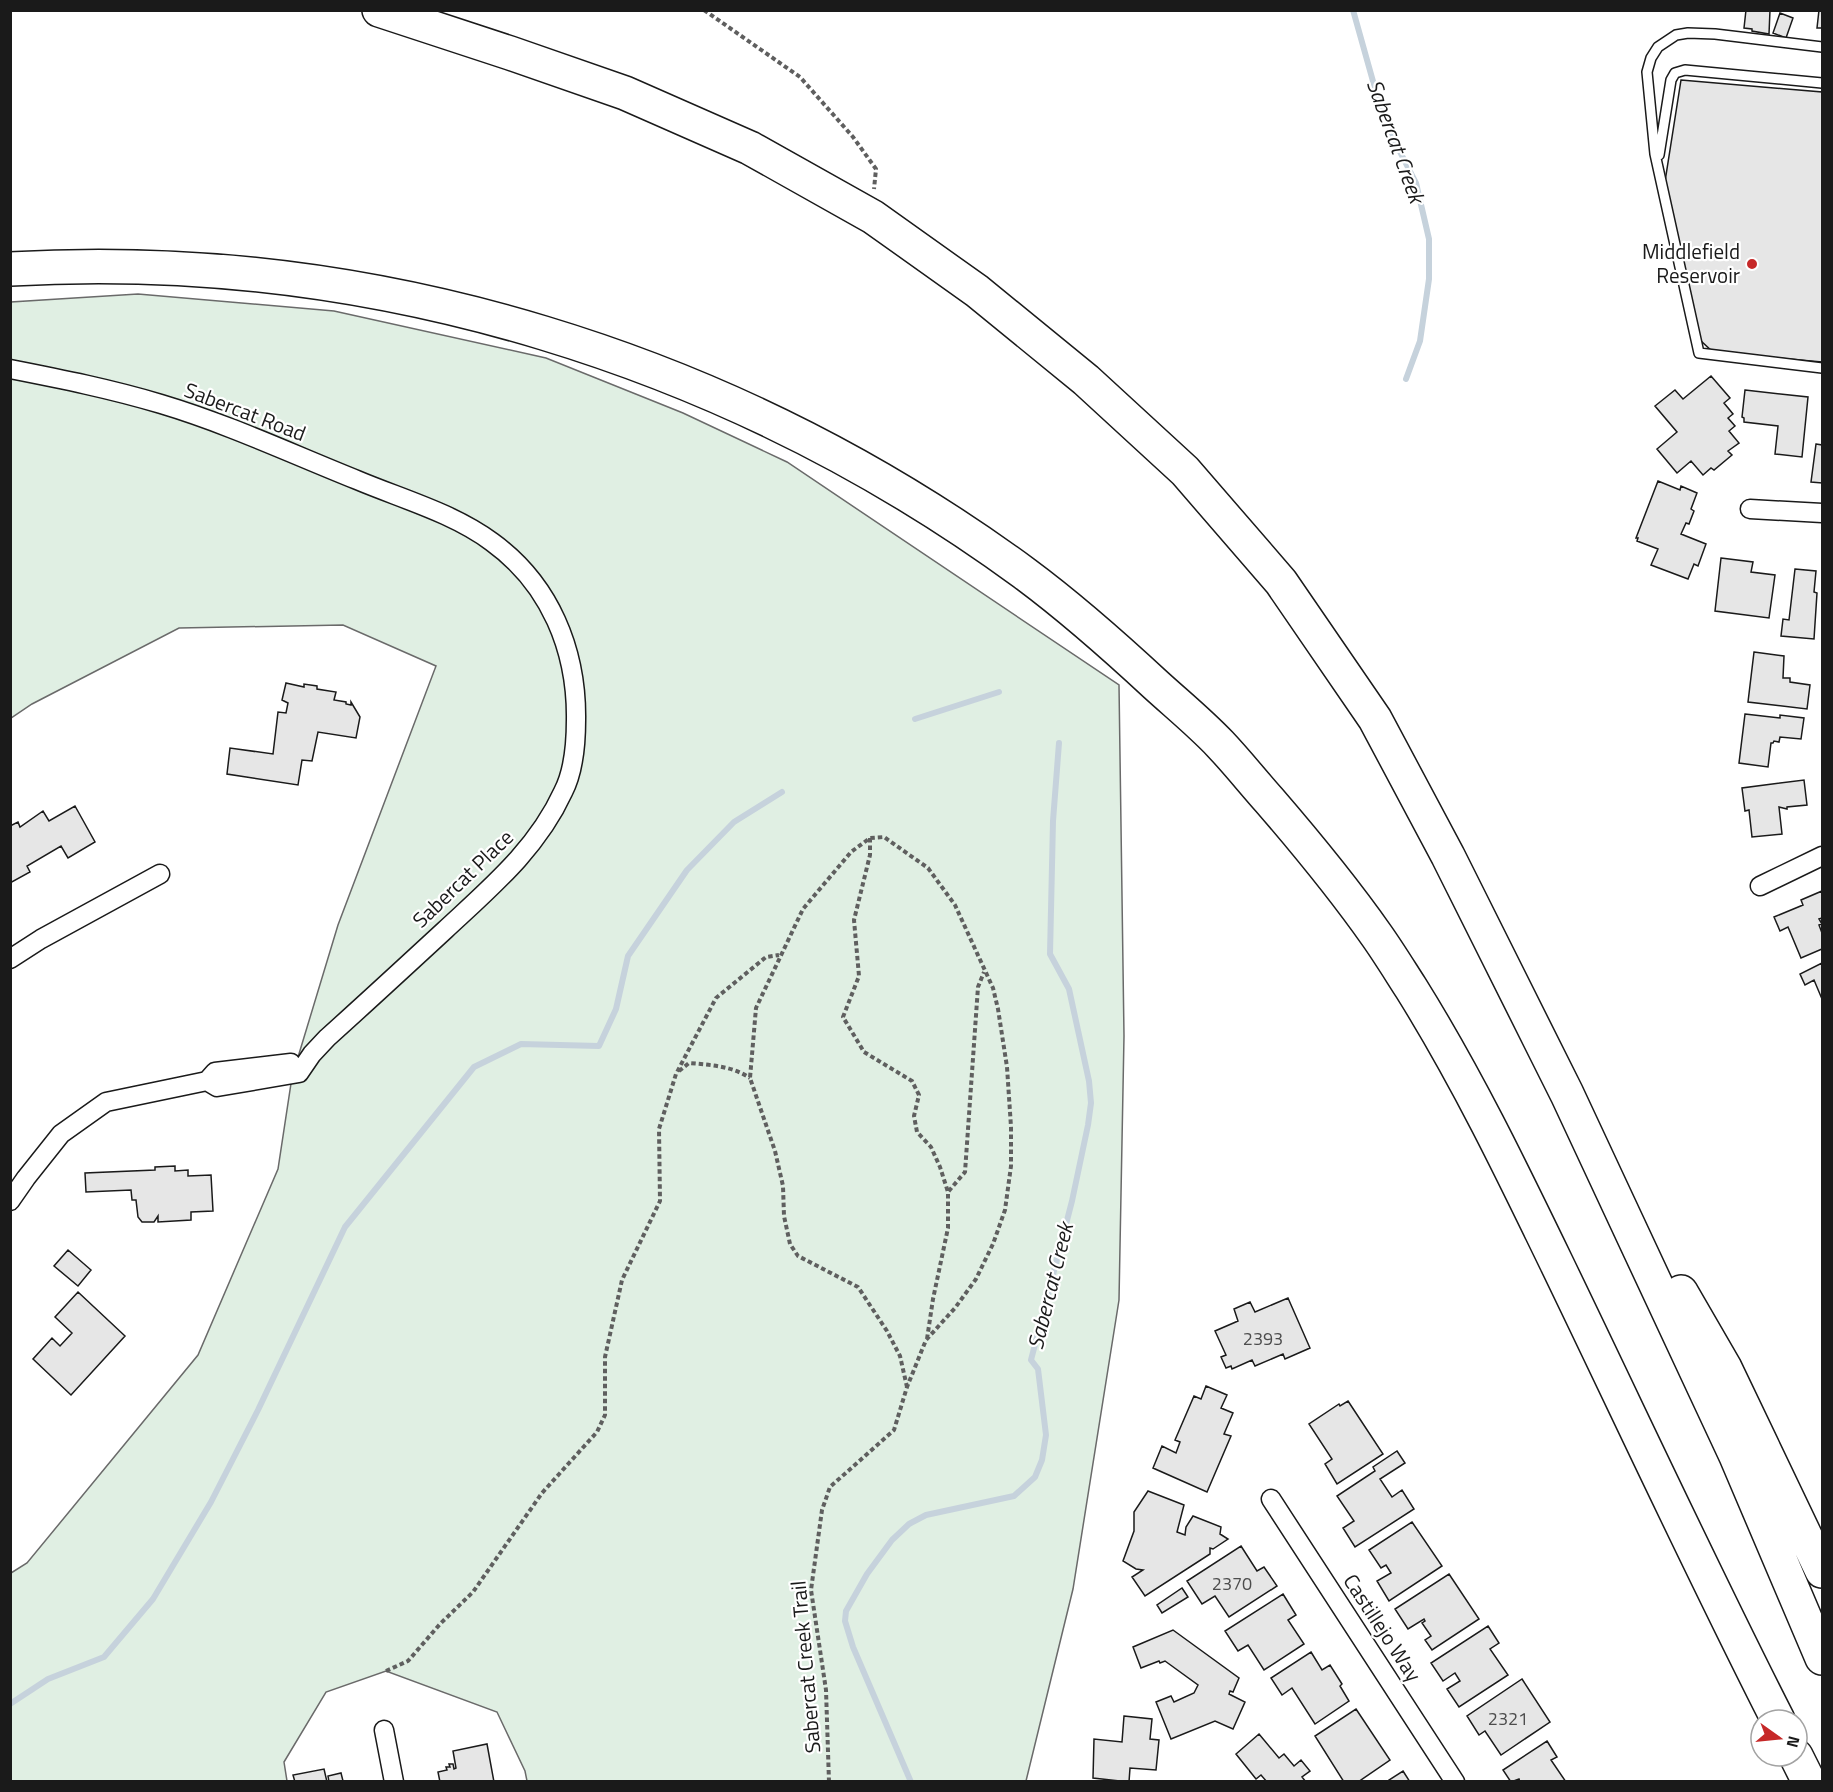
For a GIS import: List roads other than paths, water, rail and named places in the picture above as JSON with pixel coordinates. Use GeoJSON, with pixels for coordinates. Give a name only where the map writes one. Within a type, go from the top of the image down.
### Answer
{"type":"FeatureCollection","features":[{"type":"Feature","properties":{"kind":"highway"},"geometry":{"type":"LineString","coordinates":[[379,10],[625,93],[750,148],[873,217],[978,291],[1086,380],[1185,471],[1281,582],[1375,719],[1448,856],[1567,1094],[1736,1456],[1822,1658]]}},
{"type":"Feature","properties":{"kind":"highway"},"geometry":{"type":"LineString","coordinates":[[10,268],[159,267],[262,275],[363,289],[461,309],[558,336],[652,368],[742,406],[831,450],[929,507],[1028,575],[1126,657],[1220,744],[1304,840],[1379,938],[1446,1046],[1503,1152],[1734,1635],[1772,1708]]}},
{"type":"Feature","properties":{"kind":"highway"},"geometry":{"type":"LineString","coordinates":[[1567,1094],[1725,1368],[1822,1572]]}},
{"type":"Feature","properties":{"kind":"highway"},"geometry":{"type":"LineString","coordinates":[[1802,1768],[1809,1782]]}},
{"type":"Feature","properties":{"kind":"street","name":"Sabercat Road"},"geometry":{"type":"LineString","coordinates":[[10,369],[89,384],[162,404],[231,429],[455,520]]}},
{"type":"Feature","properties":{"kind":"street"},"geometry":{"type":"LineString","coordinates":[[1750,509],[1822,513]]}},
{"type":"Feature","properties":{"kind":"street","name":"Sabercat Place"},"geometry":{"type":"LineString","coordinates":[[10,1201],[61,1134],[106,1102],[207,1081],[215,1072],[303,1067],[327,1038],[504,876],[539,836],[565,790],[576,745],[577,695],[569,650],[549,604],[524,571],[492,542],[455,520]]}},
{"type":"Feature","properties":{"kind":"street"},"geometry":{"type":"LineString","coordinates":[[1760,886],[1822,856]]}},
{"type":"Feature","properties":{"kind":"street"},"geometry":{"type":"LineString","coordinates":[[10,959],[41,939],[160,874]]}},
{"type":"Feature","properties":{"kind":"street","name":"Castillejo Way"},"geometry":{"type":"LineString","coordinates":[[1271,1500],[1455,1782]]}},
{"type":"Feature","properties":{"kind":"street"},"geometry":{"type":"LineString","coordinates":[[384,1730],[394,1782]]}},
{"type":"Feature","properties":{"kind":"lane"},"geometry":{"type":"LineString","coordinates":[[1822,47],[1715,34],[1688,33],[1676,35],[1658,47],[1651,58],[1647,72],[1657,164],[1699,353],[1822,368]]}},
{"type":"Feature","properties":{"kind":"lane"},"geometry":{"type":"LineString","coordinates":[[1657,164],[1671,80],[1675,73],[1684,70],[1822,83]]}},
{"type":"Feature","properties":{"kind":"waterway","name":"Sabercat Creek"},"geometry":{"type":"LineString","coordinates":[[1353,10],[1376,92],[1396,144],[1416,183],[1429,239],[1429,279],[1420,341],[1406,379]]}},
{"type":"Feature","properties":{"kind":"waterway"},"geometry":{"type":"LineString","coordinates":[[915,719],[999,692]]}},
{"type":"Feature","properties":{"kind":"waterway","name":"Sabercat Creek"},"geometry":{"type":"LineString","coordinates":[[911,1782],[853,1647],[845,1621],[846,1611],[867,1574],[892,1540],[909,1524],[926,1515],[1014,1496],[1035,1477],[1042,1460],[1046,1435],[1038,1369],[1031,1360],[1072,1201],[1091,1103],[1089,1081],[1069,989],[1050,954],[1053,821],[1059,743]]}},
{"type":"Feature","properties":{"kind":"waterway"},"geometry":{"type":"LineString","coordinates":[[10,1704],[48,1679],[104,1657],[153,1599],[211,1502],[258,1410],[345,1227],[474,1067],[521,1044],[599,1046],[616,1009],[628,956],[687,870],[734,822],[782,792]]}},
{"type":"Feature","properties":{"kind":"place","name":"Middlefield Reservoir"},"geometry":{"type":"Point","coordinates":[1752,264]}}]}
